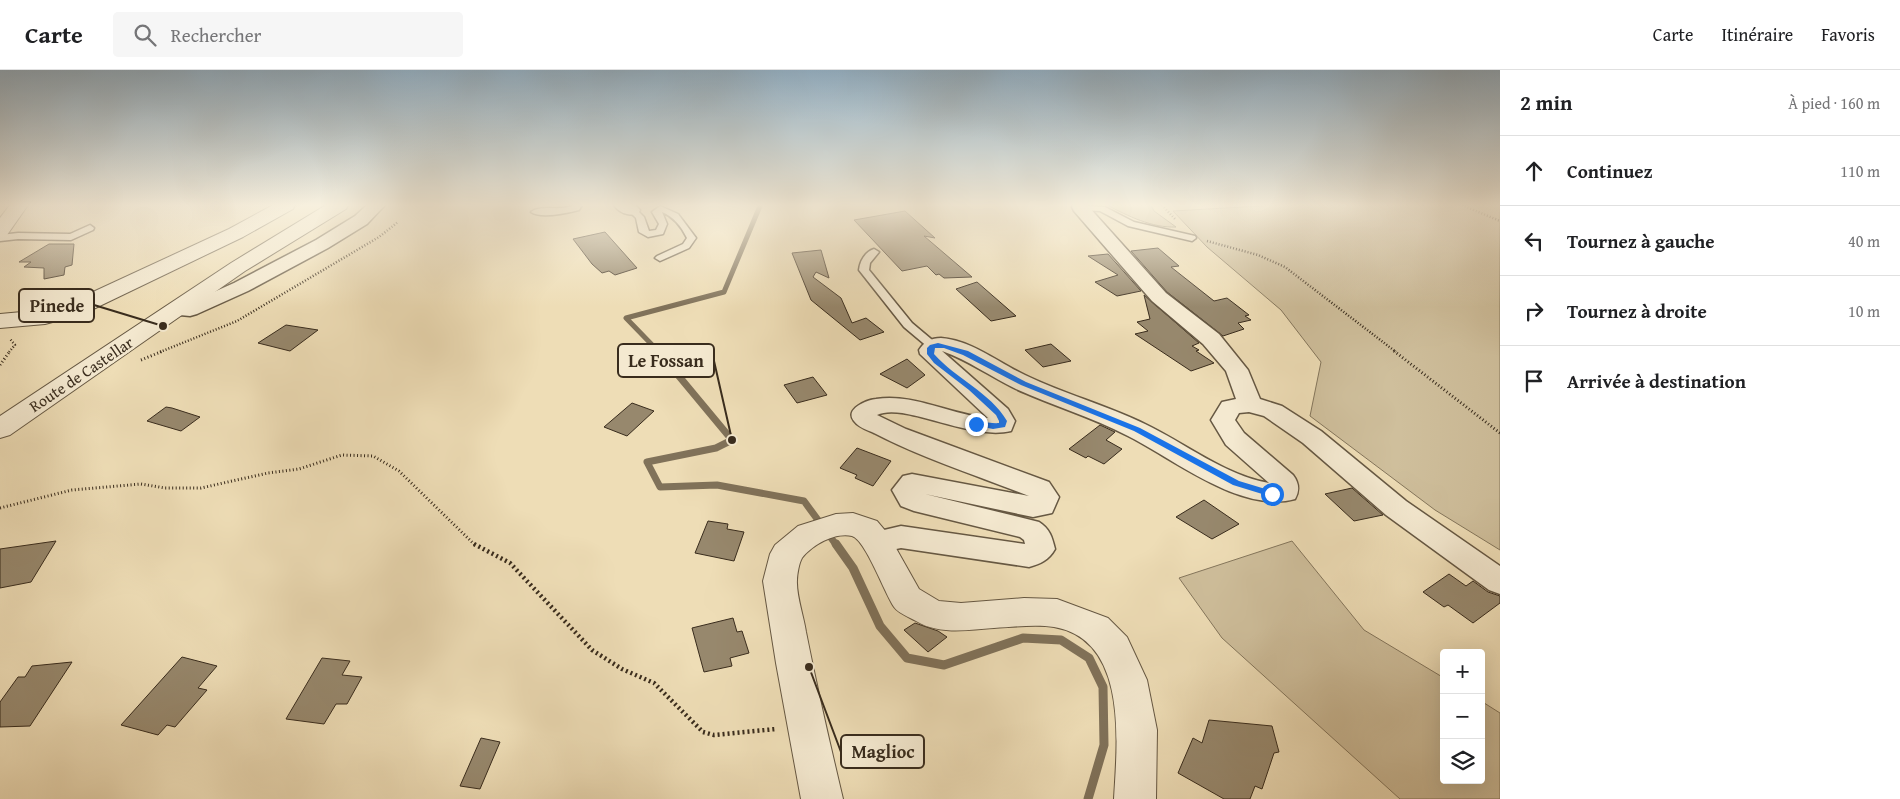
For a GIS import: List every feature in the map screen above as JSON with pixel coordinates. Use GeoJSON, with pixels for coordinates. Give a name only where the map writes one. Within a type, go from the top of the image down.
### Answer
{"type":"FeatureCollection","features":[{"type":"Feature","properties":{"kind":"street"},"geometry":{"type":"LineString","coordinates":[[4,329],[75,309],[223,239]]}},
{"type":"Feature","properties":{"kind":"street","name":"Route de Castellar"},"geometry":{"type":"LineString","coordinates":[[0,429],[238,267],[284,239]]}},
{"type":"Feature","properties":{"kind":"street"},"geometry":{"type":"LineString","coordinates":[[176,310],[190,310],[202,305],[241,287],[330,239]]}},
{"type":"Feature","properties":{"kind":"street"},"geometry":{"type":"LineString","coordinates":[[1107,239],[1159,297],[1211,339],[1237,370],[1250,404]]}},
{"type":"Feature","properties":{"kind":"street"},"geometry":{"type":"LineString","coordinates":[[878,542],[901,537],[1029,556],[1040,549],[1037,536],[1029,529],[924,504],[911,499],[904,490],[912,483],[922,484],[1033,507],[1042,506],[1045,497],[1038,488],[897,435],[864,418],[864,413],[876,406],[897,406],[976,424],[1002,425],[1003,421],[999,414],[972,388],[936,361],[930,350],[933,346],[938,345],[966,353],[1023,383],[1137,430],[1236,483],[1272,494],[1285,492],[1284,481],[1235,439],[1224,420],[1230,408],[1250,404],[1273,411],[1312,437],[1396,508],[1500,582]]}},
{"type":"Feature","properties":{"kind":"street"},"geometry":{"type":"LineString","coordinates":[[822,799],[794,663],[780,581],[786,554],[823,530],[853,524],[866,529],[878,542],[907,599],[933,614],[961,617],[1024,612],[1057,613],[1096,628],[1114,648],[1128,680],[1136,730],[1134,799]]}},
{"type":"Feature","properties":{"kind":"lane"},"geometry":{"type":"LineString","coordinates":[[660,258],[686,246],[691,239]]}},
{"type":"Feature","properties":{"kind":"lane"},"geometry":{"type":"LineString","coordinates":[[874,252],[865,262],[864,270],[908,325],[933,346]]}},
{"type":"Feature","properties":{"kind":"path"},"geometry":{"type":"LineString","coordinates":[[139,361],[237,321],[376,239]]}},
{"type":"Feature","properties":{"kind":"path"},"geometry":{"type":"LineString","coordinates":[[1196,239],[1258,255],[1285,267],[1500,433]]}},
{"type":"Feature","properties":{"kind":"path"},"geometry":{"type":"LineString","coordinates":[[0,365],[15,345],[4,329]]}},
{"type":"Feature","properties":{"kind":"path"},"geometry":{"type":"LineString","coordinates":[[0,508],[72,490],[141,484],[165,488],[201,488],[299,469],[342,455],[373,456],[399,471],[476,546],[510,563],[592,650],[622,669],[654,683],[702,732],[714,735],[808,727]]}},
{"type":"Feature","properties":{"kind":"shaded area"},"geometry":{"type":"Polygon","coordinates":[[[1199,239],[1500,239],[1500,550],[1435,510],[1310,416],[1321,362],[1281,310],[1199,239]]]}},
{"type":"Feature","properties":{"kind":"shaded area"},"geometry":{"type":"Polygon","coordinates":[[[1292,541],[1364,630],[1440,676],[1440,784],[1485,784],[1485,704],[1500,713],[1500,799],[1400,799],[1222,638],[1179,578],[1292,541]]]}},
{"type":"Feature","properties":{"kind":"building"},"geometry":{"type":"Polygon","coordinates":[[[573,239],[611,239],[637,268],[615,275],[609,271],[602,273],[592,264],[573,239]]]}},
{"type":"Feature","properties":{"kind":"building"},"geometry":{"type":"Polygon","coordinates":[[[872,239],[928,239],[972,277],[944,278],[939,274],[936,275],[927,266],[902,271],[872,239]]]}},
{"type":"Feature","properties":{"kind":"building"},"geometry":{"type":"Polygon","coordinates":[[[49,244],[74,244],[72,265],[65,267],[64,275],[44,279],[44,268],[24,267],[31,262],[19,262],[49,244]]]}},
{"type":"Feature","properties":{"kind":"building"},"geometry":{"type":"Polygon","coordinates":[[[1158,248],[1179,266],[1171,267],[1214,301],[1227,298],[1249,315],[1245,316],[1251,320],[1238,323],[1244,329],[1223,336],[1167,292],[1131,251],[1158,248]]]}},
{"type":"Feature","properties":{"kind":"building"},"geometry":{"type":"Polygon","coordinates":[[[821,250],[829,278],[816,272],[813,277],[841,298],[852,323],[866,318],[884,332],[860,340],[811,300],[792,253],[821,250]]]}},
{"type":"Feature","properties":{"kind":"building"},"geometry":{"type":"Polygon","coordinates":[[[1108,254],[1141,291],[1117,296],[1095,282],[1118,275],[1088,256],[1108,254]]]}},
{"type":"Feature","properties":{"kind":"building"},"geometry":{"type":"Polygon","coordinates":[[[977,282],[1016,316],[991,321],[956,289],[977,282]]]}},
{"type":"Feature","properties":{"kind":"building"},"geometry":{"type":"Polygon","coordinates":[[[1144,295],[1199,343],[1192,346],[1199,350],[1196,351],[1214,363],[1191,371],[1135,334],[1148,331],[1137,322],[1150,319],[1144,295]]]}},
{"type":"Feature","properties":{"kind":"building"},"geometry":{"type":"Polygon","coordinates":[[[286,325],[318,330],[290,351],[258,343],[286,325]]]}},
{"type":"Feature","properties":{"kind":"building"},"geometry":{"type":"Polygon","coordinates":[[[1051,344],[1071,361],[1043,367],[1025,350],[1051,344]]]}},
{"type":"Feature","properties":{"kind":"building"},"geometry":{"type":"Polygon","coordinates":[[[907,359],[925,375],[907,388],[880,374],[907,359]]]}},
{"type":"Feature","properties":{"kind":"building"},"geometry":{"type":"Polygon","coordinates":[[[813,377],[827,395],[797,403],[784,385],[813,377]]]}},
{"type":"Feature","properties":{"kind":"building"},"geometry":{"type":"Polygon","coordinates":[[[632,403],[654,411],[627,436],[604,427],[632,403]]]}},
{"type":"Feature","properties":{"kind":"building"},"geometry":{"type":"Polygon","coordinates":[[[166,407],[200,417],[181,431],[147,421],[166,407]]]}},
{"type":"Feature","properties":{"kind":"building"},"geometry":{"type":"Polygon","coordinates":[[[1100,425],[1115,432],[1106,440],[1122,449],[1104,464],[1088,456],[1086,458],[1069,449],[1100,425]]]}},
{"type":"Feature","properties":{"kind":"building"},"geometry":{"type":"Polygon","coordinates":[[[857,448],[891,461],[873,486],[855,478],[857,475],[840,468],[857,448]]]}},
{"type":"Feature","properties":{"kind":"building"},"geometry":{"type":"Polygon","coordinates":[[[1352,488],[1383,515],[1354,521],[1325,494],[1352,488]]]}},
{"type":"Feature","properties":{"kind":"building"},"geometry":{"type":"Polygon","coordinates":[[[1204,500],[1239,524],[1212,539],[1176,517],[1204,500]]]}},
{"type":"Feature","properties":{"kind":"building"},"geometry":{"type":"Polygon","coordinates":[[[708,521],[728,524],[727,529],[744,532],[734,561],[695,553],[708,521]]]}},
{"type":"Feature","properties":{"kind":"building"},"geometry":{"type":"Polygon","coordinates":[[[56,541],[31,582],[0,588],[0,549],[56,541]]]}},
{"type":"Feature","properties":{"kind":"building"},"geometry":{"type":"Polygon","coordinates":[[[1449,574],[1466,586],[1473,581],[1488,592],[1500,596],[1500,603],[1473,623],[1448,605],[1444,607],[1423,592],[1449,574]]]}},
{"type":"Feature","properties":{"kind":"building"},"geometry":{"type":"Polygon","coordinates":[[[733,618],[737,632],[742,631],[749,653],[730,658],[732,666],[704,672],[692,628],[733,618]]]}},
{"type":"Feature","properties":{"kind":"building"},"geometry":{"type":"Polygon","coordinates":[[[915,623],[938,631],[947,637],[928,652],[904,630],[915,623]]]}},
{"type":"Feature","properties":{"kind":"building"},"geometry":{"type":"Polygon","coordinates":[[[182,657],[217,666],[198,688],[207,690],[175,727],[167,725],[158,735],[121,725],[182,657]]]}},
{"type":"Feature","properties":{"kind":"building"},"geometry":{"type":"Polygon","coordinates":[[[322,658],[350,661],[342,675],[362,677],[347,704],[336,704],[324,724],[286,719],[322,658]]]}},
{"type":"Feature","properties":{"kind":"building"},"geometry":{"type":"Polygon","coordinates":[[[72,662],[30,726],[0,727],[0,702],[18,677],[25,677],[32,666],[72,662]]]}},
{"type":"Feature","properties":{"kind":"building"},"geometry":{"type":"Polygon","coordinates":[[[1209,720],[1272,726],[1279,752],[1274,753],[1262,789],[1255,786],[1250,799],[1224,799],[1178,773],[1193,738],[1202,743],[1209,720]]]}},
{"type":"Feature","properties":{"kind":"building"},"geometry":{"type":"Polygon","coordinates":[[[481,738],[500,742],[480,789],[460,786],[481,738]]]}},
{"type":"Feature","properties":{"kind":"waterway"},"geometry":{"type":"LineString","coordinates":[[659,352],[626,318],[724,292],[746,239]]}},
{"type":"Feature","properties":{"kind":"waterway"},"geometry":{"type":"LineString","coordinates":[[658,351],[732,440],[716,448],[647,462],[660,487],[717,485],[804,501],[837,546]]}},
{"type":"Feature","properties":{"kind":"waterway"},"geometry":{"type":"LineString","coordinates":[[836,544],[853,568],[880,626],[907,658],[944,665],[1023,638],[1061,640],[1089,658],[1103,687],[1104,745],[1088,799]]}},
{"type":"Feature","properties":{"kind":"place","name":"Pinede"},"geometry":{"type":"Point","coordinates":[163,326]}},
{"type":"Feature","properties":{"kind":"place","name":"Le Fossan"},"geometry":{"type":"Point","coordinates":[732,440]}},
{"type":"Feature","properties":{"kind":"place","name":"Maglioc"},"geometry":{"type":"Point","coordinates":[809,667]}},
{"type":"Feature","properties":{"kind":"route"},"geometry":{"type":"LineString","coordinates":[[976,424],[1002,425],[1003,421],[999,414],[972,388],[936,361],[930,350],[933,346],[945,346],[966,353],[1023,383],[1137,430],[1236,483],[1272,494]]}}]}
